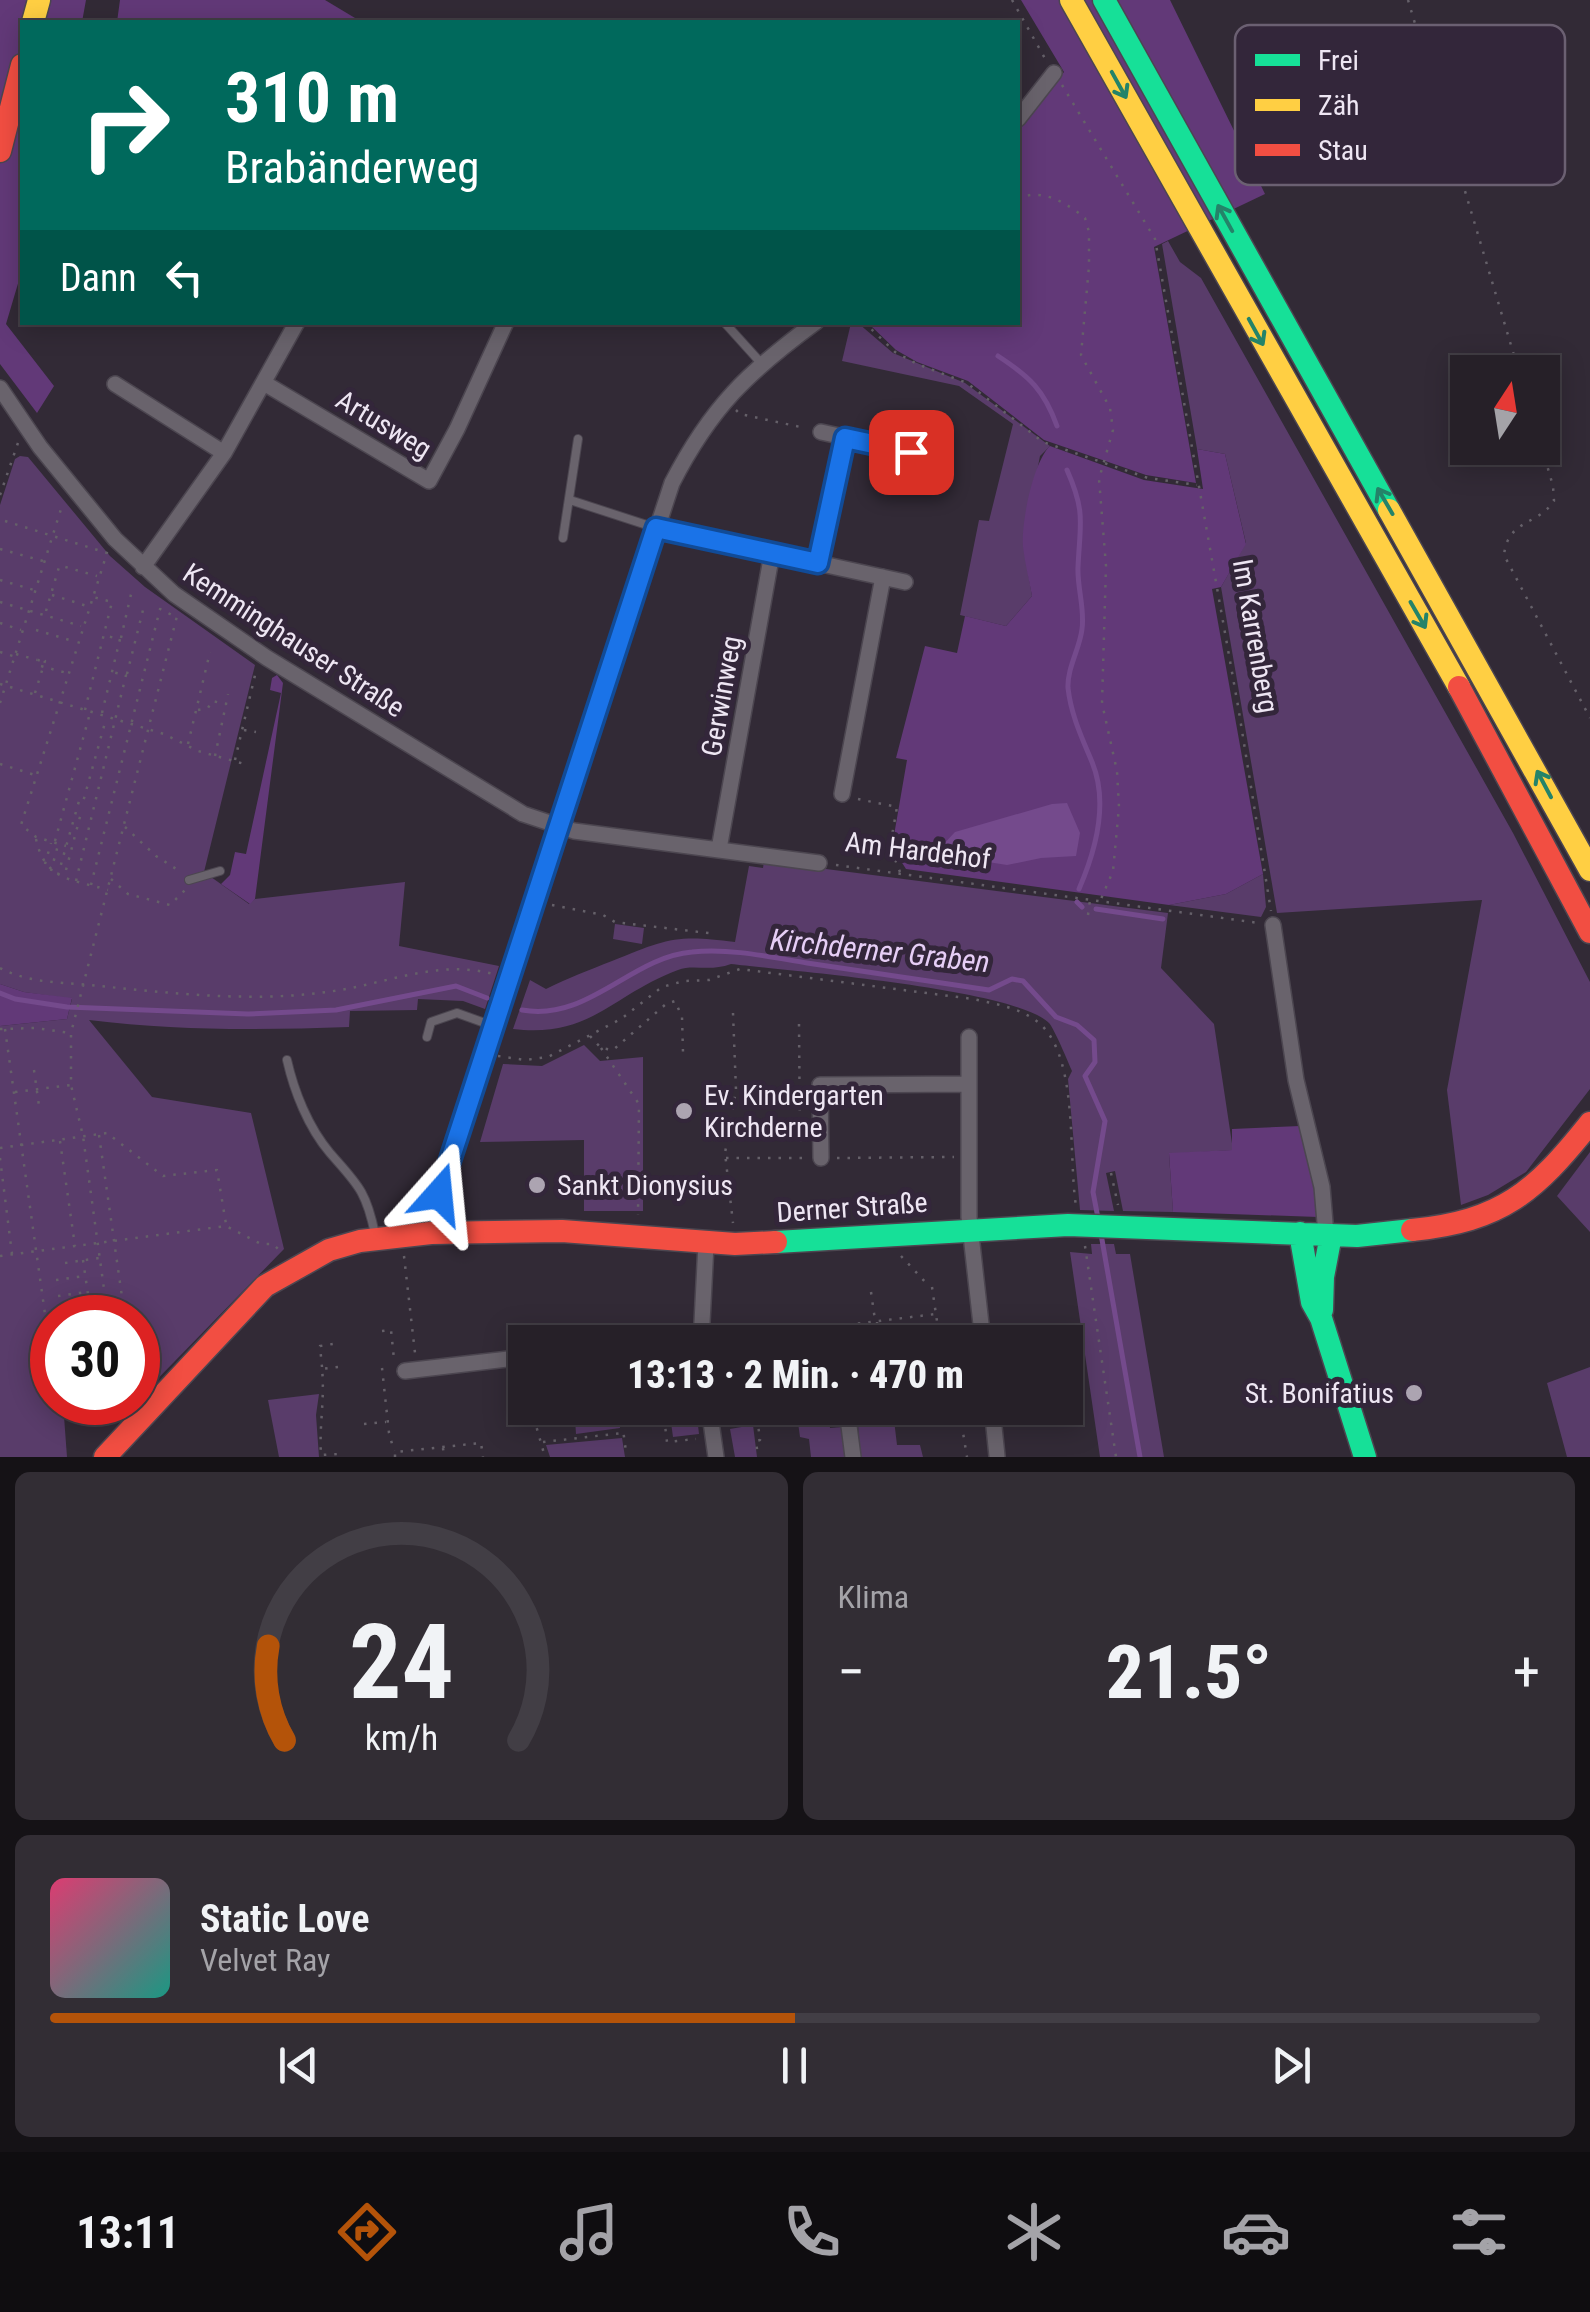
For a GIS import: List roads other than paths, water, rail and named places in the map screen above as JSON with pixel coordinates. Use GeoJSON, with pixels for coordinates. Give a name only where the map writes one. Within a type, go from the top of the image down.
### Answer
{"type":"FeatureCollection","features":[{"type":"Feature","properties":{"kind":"main road"},"geometry":{"type":"LineString","coordinates":[[1071,0],[1468,703],[1590,932]]}},
{"type":"Feature","properties":{"kind":"main road"},"geometry":{"type":"LineString","coordinates":[[1104,0],[1590,870]]}},
{"type":"Feature","properties":{"kind":"main road"},"geometry":{"type":"LineString","coordinates":[[0,151],[20,74]]}},
{"type":"Feature","properties":{"kind":"main road","name":"Derner Straße"},"geometry":{"type":"LineString","coordinates":[[105,1457],[265,1286],[328,1250],[376,1238],[431,1232],[590,1232],[734,1244],[970,1229],[1085,1232],[1117,1226],[1329,1235],[1445,1227],[1483,1217],[1535,1185],[1590,1123]]}},
{"type":"Feature","properties":{"kind":"main road"},"geometry":{"type":"LineString","coordinates":[[1300,1233],[1312,1302],[1321,1318],[1364,1457]]}},
{"type":"Feature","properties":{"kind":"main road"},"geometry":{"type":"LineString","coordinates":[[1321,1318],[1329,1235]]}},
{"type":"Feature","properties":{"kind":"street"},"geometry":{"type":"LineString","coordinates":[[1020,116],[1054,73]]}},
{"type":"Feature","properties":{"kind":"street"},"geometry":{"type":"LineString","coordinates":[[143,567],[224,453],[295,325]]}},
{"type":"Feature","properties":{"kind":"street","name":"Artusweg"},"geometry":{"type":"LineString","coordinates":[[264,384],[429,481],[505,325]]}},
{"type":"Feature","properties":{"kind":"street"},"geometry":{"type":"LineString","coordinates":[[431,1232],[436,1203],[672,483],[724,400],[762,363],[812,325]]}},
{"type":"Feature","properties":{"kind":"street"},"geometry":{"type":"LineString","coordinates":[[115,384],[224,453]]}},
{"type":"Feature","properties":{"kind":"street","name":"Kemminghauser Straße"},"geometry":{"type":"LineString","coordinates":[[0,388],[40,447],[115,539],[193,609],[524,814],[558,828]]}},
{"type":"Feature","properties":{"kind":"street","name":"Kemminghauser Straße"},"geometry":{"type":"LineString","coordinates":[[2,412],[40,447]]}},
{"type":"Feature","properties":{"kind":"street"},"geometry":{"type":"LineString","coordinates":[[821,432],[944,459]]}},
{"type":"Feature","properties":{"kind":"street"},"geometry":{"type":"LineString","coordinates":[[818,563],[845,438]]}},
{"type":"Feature","properties":{"kind":"street"},"geometry":{"type":"LineString","coordinates":[[656,528],[905,582]]}},
{"type":"Feature","properties":{"kind":"street","name":"Gerwinweg"},"geometry":{"type":"LineString","coordinates":[[719,849],[772,553]]}},
{"type":"Feature","properties":{"kind":"street"},"geometry":{"type":"LineString","coordinates":[[842,794],[883,577]]}},
{"type":"Feature","properties":{"kind":"street","name":"Am Hardehof"},"geometry":{"type":"LineString","coordinates":[[558,828],[819,863]]}},
{"type":"Feature","properties":{"kind":"street"},"geometry":{"type":"LineString","coordinates":[[1273,925],[1296,1080],[1322,1187],[1329,1235]]}},
{"type":"Feature","properties":{"kind":"street"},"geometry":{"type":"LineString","coordinates":[[969,1037],[970,1229],[982,1325]]}},
{"type":"Feature","properties":{"kind":"street"},"geometry":{"type":"LineString","coordinates":[[821,1158],[820,1085],[970,1084]]}},
{"type":"Feature","properties":{"kind":"street"},"geometry":{"type":"LineString","coordinates":[[702,1325],[706,1244]]}},
{"type":"Feature","properties":{"kind":"street"},"geometry":{"type":"LineString","coordinates":[[408,1365],[508,1359]]}},
{"type":"Feature","properties":{"kind":"street"},"geometry":{"type":"LineString","coordinates":[[712,1425],[716,1457]]}},
{"type":"Feature","properties":{"kind":"street"},"geometry":{"type":"LineString","coordinates":[[993,1425],[996,1456]]}},
{"type":"Feature","properties":{"kind":"street"},"geometry":{"type":"LineString","coordinates":[[849,1426],[853,1457]]}},
{"type":"Feature","properties":{"kind":"lane"},"geometry":{"type":"LineString","coordinates":[[727,325],[762,363]]}},
{"type":"Feature","properties":{"kind":"lane"},"geometry":{"type":"LineString","coordinates":[[563,538],[578,438]]}},
{"type":"Feature","properties":{"kind":"lane"},"geometry":{"type":"LineString","coordinates":[[570,500],[656,528]]}},
{"type":"Feature","properties":{"kind":"lane"},"geometry":{"type":"LineString","coordinates":[[189,880],[220,871]]}},
{"type":"Feature","properties":{"kind":"lane"},"geometry":{"type":"LineString","coordinates":[[427,1037],[430,1022],[456,1013],[496,1027]]}},
{"type":"Feature","properties":{"kind":"lane"},"geometry":{"type":"LineString","coordinates":[[287,1060],[293,1085],[320,1136],[359,1185],[376,1238]]}},
{"type":"Feature","properties":{"kind":"waterway"},"geometry":{"type":"LineString","coordinates":[[998,356],[1035,385],[1057,426]]}},
{"type":"Feature","properties":{"kind":"waterway"},"geometry":{"type":"LineString","coordinates":[[1067,470],[1079,508],[1078,575],[1083,621],[1068,688],[1100,794],[1095,842],[1079,889]]}},
{"type":"Feature","properties":{"kind":"waterway"},"geometry":{"type":"LineString","coordinates":[[1077,902],[1082,907]]}},
{"type":"Feature","properties":{"kind":"waterway"},"geometry":{"type":"LineString","coordinates":[[1096,909],[1163,919]]}},
{"type":"Feature","properties":{"kind":"waterway","name":"Kirchderner Graben"},"geometry":{"type":"LineString","coordinates":[[522,1010],[568,1007],[670,956],[706,951],[750,954],[989,990],[1012,979],[1023,981],[1056,1017],[1077,1025],[1094,1040],[1095,1062],[1085,1076],[1105,1121],[1093,1192],[1098,1218]]}},
{"type":"Feature","properties":{"kind":"waterway","name":"Kirchderner Graben"},"geometry":{"type":"LineString","coordinates":[[0,993],[67,1007],[248,1014],[336,1010],[456,986],[487,998]]}},
{"type":"Feature","properties":{"kind":"waterway","name":"Kirchderner Graben"},"geometry":{"type":"LineString","coordinates":[[1101,1234],[1140,1457]]}},
{"type":"Feature","properties":{"kind":"place","name":"Ev. Kindergarten Kirchderne"},"geometry":{"type":"Point","coordinates":[684,1111]}},
{"type":"Feature","properties":{"kind":"place","name":"Sankt Dionysius"},"geometry":{"type":"Point","coordinates":[537,1185]}},
{"type":"Feature","properties":{"kind":"place","name":"St. Bonifatius"},"geometry":{"type":"Point","coordinates":[1414,1393]}}]}
